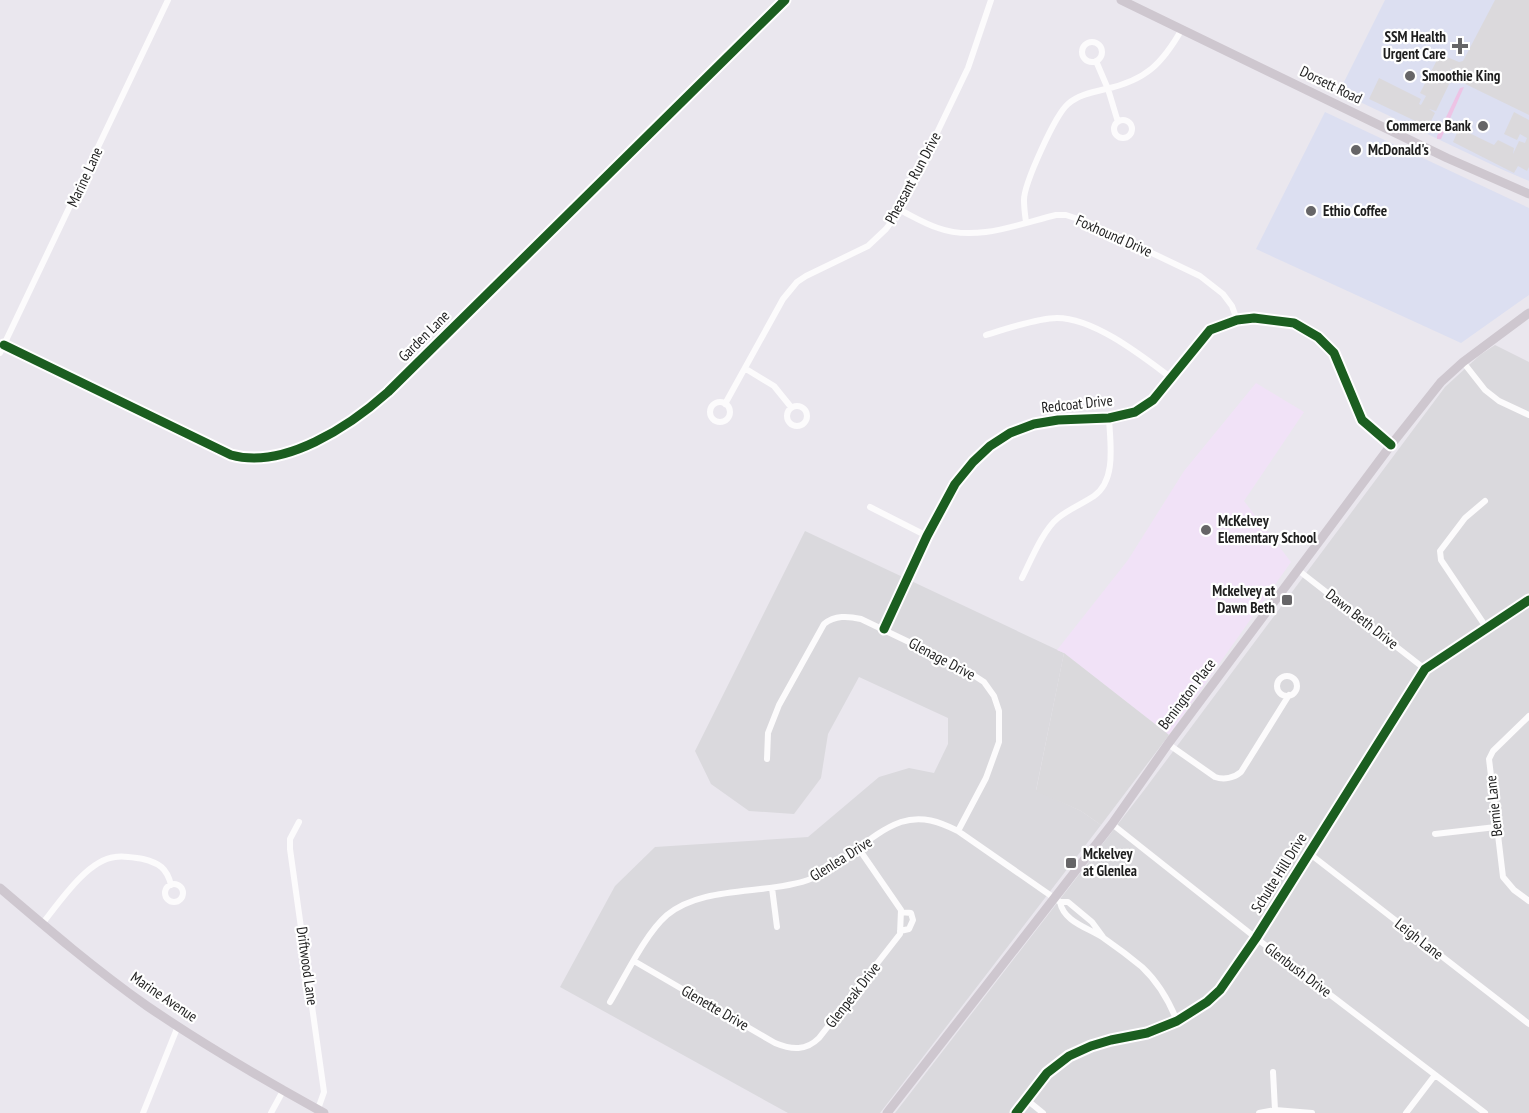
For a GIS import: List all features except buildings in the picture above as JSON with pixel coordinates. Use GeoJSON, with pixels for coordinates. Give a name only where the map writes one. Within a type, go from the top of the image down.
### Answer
{"type":"FeatureCollection","features":[{"type":"Feature","properties":{"kind":"main road","name":"Dorsett Road"},"geometry":{"type":"LineString","coordinates":[[1121,0],[1447,158],[1529,194]]}},
{"type":"Feature","properties":{"kind":"main road","name":"Benington Place"},"geometry":{"type":"LineString","coordinates":[[887,1113],[1058,900],[1168,744],[1440,382],[1529,313]]}},
{"type":"Feature","properties":{"kind":"main road","name":"Marine Avenue"},"geometry":{"type":"LineString","coordinates":[[0,888],[85,960],[178,1026],[321,1111]]}},
{"type":"Feature","properties":{"kind":"street","name":"Marine Lane"},"geometry":{"type":"LineString","coordinates":[[0,353],[168,0]]}},
{"type":"Feature","properties":{"kind":"street","name":"Garden Lane"},"geometry":{"type":"LineString","coordinates":[[4,345],[231,455],[250,459],[266,458],[307,444],[348,423],[388,392],[785,0]]}},
{"type":"Feature","properties":{"kind":"street","name":"Pheasant Run Drive"},"geometry":{"type":"LineString","coordinates":[[725,404],[783,299],[797,282],[818,269],[868,246],[886,229],[900,210],[968,68],[991,0]]}},
{"type":"Feature","properties":{"kind":"street"},"geometry":{"type":"LineString","coordinates":[[1026,222],[1024,198],[1046,137],[1059,115],[1068,104],[1080,97],[1130,83],[1151,72],[1171,50],[1182,29]]}},
{"type":"Feature","properties":{"kind":"street"},"geometry":{"type":"LineString","coordinates":[[1096,61],[1118,122]]}},
{"type":"Feature","properties":{"kind":"street","name":"Foxhound Drive"},"geometry":{"type":"LineString","coordinates":[[900,210],[938,228],[967,234],[1056,215],[1066,215],[1087,222],[1200,276],[1223,294],[1232,306],[1237,320]]}},
{"type":"Feature","properties":{"kind":"street"},"geometry":{"type":"LineString","coordinates":[[986,335],[1003,329],[1057,318],[1072,320],[1123,343],[1170,377]]}},
{"type":"Feature","properties":{"kind":"street","name":"Redcoat Drive"},"geometry":{"type":"LineString","coordinates":[[884,629],[927,536],[955,484],[990,446],[1034,424],[1058,420],[1109,418],[1135,412],[1153,400],[1210,330],[1237,320],[1254,318],[1294,323],[1318,337],[1334,353],[1362,420],[1391,445]]}},
{"type":"Feature","properties":{"kind":"street"},"geometry":{"type":"LineString","coordinates":[[1463,362],[1485,390],[1529,415]]}},
{"type":"Feature","properties":{"kind":"street"},"geometry":{"type":"LineString","coordinates":[[746,369],[774,386],[791,407]]}},
{"type":"Feature","properties":{"kind":"street"},"geometry":{"type":"LineString","coordinates":[[1022,578],[1049,528],[1057,518],[1096,495],[1107,478],[1111,459],[1109,418]]}},
{"type":"Feature","properties":{"kind":"street"},"geometry":{"type":"LineString","coordinates":[[1485,501],[1465,518],[1440,552],[1441,560],[1486,627]]}},
{"type":"Feature","properties":{"kind":"street"},"geometry":{"type":"LineString","coordinates":[[870,507],[927,536]]}},
{"type":"Feature","properties":{"kind":"street","name":"Dawn Beth Drive"},"geometry":{"type":"LineString","coordinates":[[1298,570],[1425,669]]}},
{"type":"Feature","properties":{"kind":"street","name":"Schulte Hill Drive"},"geometry":{"type":"LineString","coordinates":[[1016,1113],[1047,1073],[1069,1056],[1090,1046],[1147,1033],[1177,1021],[1220,990],[1310,854],[1425,669],[1529,600]]}},
{"type":"Feature","properties":{"kind":"street"},"geometry":{"type":"LineString","coordinates":[[767,759],[768,733],[779,705],[824,624],[831,618],[849,616],[884,629]]}},
{"type":"Feature","properties":{"kind":"street","name":"Glenage Drive"},"geometry":{"type":"LineString","coordinates":[[884,629],[961,667],[984,682],[997,703],[999,742],[986,778],[958,831]]}},
{"type":"Feature","properties":{"kind":"street"},"geometry":{"type":"LineString","coordinates":[[1168,744],[1215,777],[1236,777],[1289,695]]}},
{"type":"Feature","properties":{"kind":"street","name":"Bernie Lane"},"geometry":{"type":"LineString","coordinates":[[1529,716],[1493,751],[1489,759],[1503,877],[1514,890],[1529,901]]}},
{"type":"Feature","properties":{"kind":"street","name":"Glenlea Drive"},"geometry":{"type":"LineString","coordinates":[[610,1002],[648,937],[666,915],[706,897],[807,881],[822,874],[888,829],[915,819],[942,823],[958,831],[1058,900],[1068,902],[1099,929],[1103,937]]}},
{"type":"Feature","properties":{"kind":"street","name":"Driftwood Lane"},"geometry":{"type":"LineString","coordinates":[[298,822],[290,839],[290,849],[324,1092],[321,1111]]}},
{"type":"Feature","properties":{"kind":"street","name":"Glenbush Drive"},"geometry":{"type":"LineString","coordinates":[[1112,824],[1256,938],[1485,1113]]}},
{"type":"Feature","properties":{"kind":"street"},"geometry":{"type":"LineString","coordinates":[[1435,834],[1496,827]]}},
{"type":"Feature","properties":{"kind":"street","name":"Glenpeak Drive"},"geometry":{"type":"LineString","coordinates":[[797,1049],[811,1046],[819,1038],[898,938],[902,912],[859,849]]}},
{"type":"Feature","properties":{"kind":"street","name":"Leigh Lane"},"geometry":{"type":"LineString","coordinates":[[1310,854],[1529,1024]]}},
{"type":"Feature","properties":{"kind":"street"},"geometry":{"type":"LineString","coordinates":[[42,924],[88,870],[115,856],[154,862],[163,867],[171,885]]}},
{"type":"Feature","properties":{"kind":"street"},"geometry":{"type":"LineString","coordinates":[[772,888],[777,927]]}},
{"type":"Feature","properties":{"kind":"street","name":"Glenlea Drive"},"geometry":{"type":"LineString","coordinates":[[1058,900],[1062,910],[1076,923],[1103,937],[1143,968],[1162,991],[1177,1021]]}},
{"type":"Feature","properties":{"kind":"street","name":"Glenpeak Drive"},"geometry":{"type":"LineString","coordinates":[[900,931],[909,929],[913,920],[911,913],[902,912]]}},
{"type":"Feature","properties":{"kind":"street","name":"Glenette Drive"},"geometry":{"type":"LineString","coordinates":[[634,962],[775,1043],[786,1048],[797,1049]]}},
{"type":"Feature","properties":{"kind":"street"},"geometry":{"type":"LineString","coordinates":[[143,1113],[178,1026]]}},
{"type":"Feature","properties":{"kind":"street"},"geometry":{"type":"LineString","coordinates":[[1273,1072],[1275,1110]]}},
{"type":"Feature","properties":{"kind":"street"},"geometry":{"type":"LineString","coordinates":[[1406,1113],[1436,1075]]}},
{"type":"Feature","properties":{"kind":"street"},"geometry":{"type":"LineString","coordinates":[[272,1113],[284,1089]]}},
{"type":"Feature","properties":{"kind":"street"},"geometry":{"type":"LineString","coordinates":[[1027,1100],[1043,1113]]}},
{"type":"Feature","properties":{"kind":"street"},"geometry":{"type":"LineString","coordinates":[[1259,1113],[1275,1110],[1312,1113]]}},
{"type":"Feature","properties":{"kind":"shaded area"},"geometry":{"type":"Polygon","coordinates":[[[1385,0],[1529,0],[1529,181],[1339,92],[1385,0]]]}},
{"type":"Feature","properties":{"kind":"shaded area"},"geometry":{"type":"Polygon","coordinates":[[[1495,0],[1529,0],[1529,115],[1455,79],[1457,73],[1450,68],[1455,72],[1436,111],[1429,109],[1435,113],[1428,127],[1369,99],[1379,78],[1421,99],[1419,104],[1421,105],[1426,96],[1420,93],[1438,58],[1447,57],[1459,62],[1463,61],[1495,0]]]}},
{"type":"Feature","properties":{"kind":"shaded area"},"geometry":{"type":"Polygon","coordinates":[[[1464,87],[1441,139],[1437,139],[1460,88],[1464,87]]]}},
{"type":"Feature","properties":{"kind":"shaded area"},"geometry":{"type":"Polygon","coordinates":[[[1325,112],[1529,208],[1529,295],[1461,343],[1256,249],[1325,112]]]}},
{"type":"Feature","properties":{"kind":"shaded area"},"geometry":{"type":"Polygon","coordinates":[[[1514,112],[1529,120],[1529,167],[1527,171],[1518,166],[1514,173],[1453,142],[1459,128],[1494,145],[1498,140],[1514,148],[1513,154],[1519,141],[1525,143],[1527,138],[1520,134],[1517,140],[1504,134],[1514,112]]]}},
{"type":"Feature","properties":{"kind":"shaded area"},"geometry":{"type":"Polygon","coordinates":[[[1495,345],[1529,362],[1529,1113],[895,1113],[1145,789],[1445,387],[1480,355],[1495,345]]]}},
{"type":"Feature","properties":{"kind":"shaded area","name":"McKelvey Elementary School"},"geometry":{"type":"Polygon","coordinates":[[[1256,383],[1304,412],[1244,501],[1291,562],[1169,735],[1064,653],[1057,650],[1128,560],[1184,471],[1256,383]]]}},
{"type":"Feature","properties":{"kind":"shaded area"},"geometry":{"type":"Polygon","coordinates":[[[805,531],[1064,653],[1036,790],[1081,811],[1101,825],[880,1113],[788,1113],[560,987],[615,886],[655,847],[808,837],[879,777],[909,768],[934,773],[948,744],[948,718],[859,677],[828,734],[821,778],[794,814],[749,811],[711,784],[695,751],[805,531]]]}},
{"type":"Feature","properties":{"kind":"shaded area"},"geometry":{"type":"Polygon","coordinates":[[[1064,653],[1169,735],[1101,825],[1081,811],[1036,791],[1064,653]]]}},
{"type":"Feature","properties":{"kind":"cycle path"},"geometry":{"type":"LineString","coordinates":[[4,345],[231,455],[251,458],[273,456],[294,451],[315,442],[355,418],[388,392],[785,0]]}},
{"type":"Feature","properties":{"kind":"cycle path"},"geometry":{"type":"LineString","coordinates":[[884,629],[927,536],[955,484],[990,446],[1010,433],[1034,424],[1058,420],[1109,418],[1135,412],[1153,400],[1210,330],[1237,320],[1254,318],[1294,323],[1318,337],[1334,353],[1362,420],[1391,445]]}},
{"type":"Feature","properties":{"kind":"cycle path"},"geometry":{"type":"LineString","coordinates":[[1016,1113],[1047,1073],[1069,1056],[1091,1046],[1147,1033],[1177,1021],[1207,1002],[1220,990],[1256,938],[1425,669],[1529,600]]}},
{"type":"Feature","properties":{"kind":"place","name":"SSM Health Urgent Care"},"geometry":{"type":"Point","coordinates":[1460,46]}},
{"type":"Feature","properties":{"kind":"place","name":"Smoothie King"},"geometry":{"type":"Point","coordinates":[1410,76]}},
{"type":"Feature","properties":{"kind":"place","name":"Commerce Bank"},"geometry":{"type":"Point","coordinates":[1483,126]}},
{"type":"Feature","properties":{"kind":"place","name":"McDonald's"},"geometry":{"type":"Point","coordinates":[1356,150]}},
{"type":"Feature","properties":{"kind":"place","name":"Ethio Coffee"},"geometry":{"type":"Point","coordinates":[1311,211]}},
{"type":"Feature","properties":{"kind":"place","name":"McKelvey Elementary School"},"geometry":{"type":"Point","coordinates":[1206,530]}},
{"type":"Feature","properties":{"kind":"place","name":"Mckelvey at Dawn Beth"},"geometry":{"type":"Point","coordinates":[1287,600]}},
{"type":"Feature","properties":{"kind":"place","name":"Mckelvey at Glenlea"},"geometry":{"type":"Point","coordinates":[1071,863]}}]}
